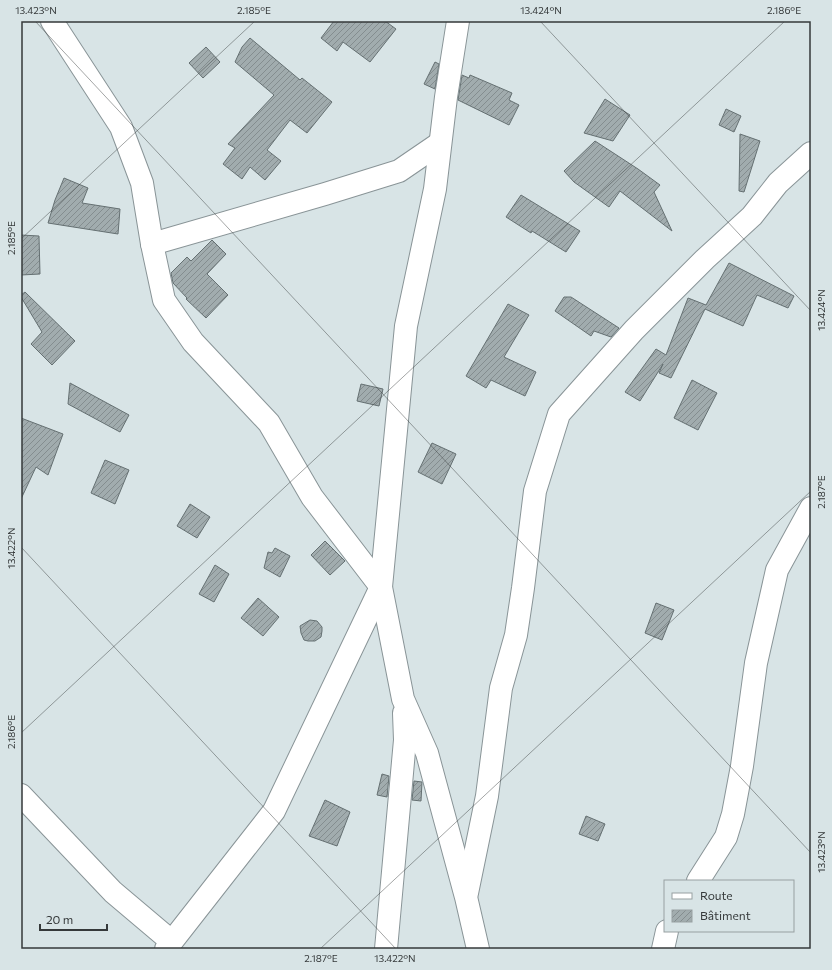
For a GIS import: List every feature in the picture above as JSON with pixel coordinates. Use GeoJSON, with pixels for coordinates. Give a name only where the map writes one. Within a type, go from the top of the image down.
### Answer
{"type":"FeatureCollection","features":[{"type":"Feature","properties":{"kind":"street"},"geometry":{"type":"LineString","coordinates":[[52,21],[121,127],[142,184],[152,244],[164,300],[193,342],[269,423],[312,497],[381,587]]}},
{"type":"Feature","properties":{"kind":"street"},"geometry":{"type":"LineString","coordinates":[[386,949],[406,740],[403,698],[381,587],[406,326],[435,189],[446,98],[458,21]]}},
{"type":"Feature","properties":{"kind":"street"},"geometry":{"type":"LineString","coordinates":[[152,244],[399,171],[440,143]]}},
{"type":"Feature","properties":{"kind":"street"},"geometry":{"type":"LineString","coordinates":[[466,896],[487,796],[502,688],[516,635],[534,491],[559,414],[634,330],[705,259],[752,216],[778,183],[811,152]]}},
{"type":"Feature","properties":{"kind":"street"},"geometry":{"type":"LineString","coordinates":[[699,880],[726,837],[733,814],[742,766],[756,663],[777,570],[811,508]]}},
{"type":"Feature","properties":{"kind":"street"},"geometry":{"type":"LineString","coordinates":[[21,796],[113,892],[168,945],[274,811],[381,587]]}},
{"type":"Feature","properties":{"kind":"street"},"geometry":{"type":"LineString","coordinates":[[403,698],[427,753],[466,896],[478,949]]}},
{"type":"Feature","properties":{"kind":"street"},"geometry":{"type":"LineString","coordinates":[[663,949],[667,932]]}},
{"type":"Feature","properties":{"kind":"building"},"geometry":{"type":"Polygon","coordinates":[[[334,21],[385,21],[396,29],[370,62],[343,42],[337,51],[321,38],[334,21]]]}},
{"type":"Feature","properties":{"kind":"building"},"geometry":{"type":"Polygon","coordinates":[[[250,38],[300,80],[302,78],[332,102],[307,133],[290,120],[267,150],[281,161],[265,180],[250,167],[242,179],[223,164],[235,148],[228,144],[274,95],[235,62],[242,47],[250,38]]]}},
{"type":"Feature","properties":{"kind":"building"},"geometry":{"type":"Polygon","coordinates":[[[206,47],[220,62],[203,78],[189,63],[206,47]]]}},
{"type":"Feature","properties":{"kind":"building"},"geometry":{"type":"Polygon","coordinates":[[[435,62],[439,64],[435,89],[424,84],[435,62]]]}},
{"type":"Feature","properties":{"kind":"building"},"geometry":{"type":"Polygon","coordinates":[[[462,75],[469,78],[470,75],[512,93],[509,100],[519,105],[509,125],[458,100],[462,75]]]}},
{"type":"Feature","properties":{"kind":"building"},"geometry":{"type":"Polygon","coordinates":[[[605,99],[630,115],[613,141],[584,133],[605,99]]]}},
{"type":"Feature","properties":{"kind":"building"},"geometry":{"type":"Polygon","coordinates":[[[726,109],[741,116],[734,132],[719,125],[726,109]]]}},
{"type":"Feature","properties":{"kind":"building"},"geometry":{"type":"Polygon","coordinates":[[[740,134],[760,141],[744,192],[739,191],[740,134]]]}},
{"type":"Feature","properties":{"kind":"building"},"geometry":{"type":"Polygon","coordinates":[[[595,141],[660,185],[654,192],[672,231],[620,191],[609,207],[574,182],[564,171],[595,141]]]}},
{"type":"Feature","properties":{"kind":"building"},"geometry":{"type":"Polygon","coordinates":[[[64,178],[88,188],[82,203],[120,209],[118,234],[48,223],[64,178]]]}},
{"type":"Feature","properties":{"kind":"building"},"geometry":{"type":"Polygon","coordinates":[[[521,195],[580,231],[566,252],[532,231],[531,233],[506,217],[521,195]]]}},
{"type":"Feature","properties":{"kind":"building"},"geometry":{"type":"Polygon","coordinates":[[[21,235],[39,236],[40,274],[21,275],[21,235]]]}},
{"type":"Feature","properties":{"kind":"building"},"geometry":{"type":"Polygon","coordinates":[[[212,240],[226,254],[207,274],[228,295],[206,318],[186,299],[187,298],[173,283],[171,273],[187,257],[191,261],[212,240]]]}},
{"type":"Feature","properties":{"kind":"building"},"geometry":{"type":"Polygon","coordinates":[[[729,263],[794,296],[788,308],[757,295],[743,326],[705,309],[671,378],[659,373],[663,364],[640,401],[625,392],[656,349],[666,355],[688,298],[706,305],[729,263]]]}},
{"type":"Feature","properties":{"kind":"building"},"geometry":{"type":"Polygon","coordinates":[[[25,292],[75,341],[52,365],[31,344],[42,332],[21,297],[21,295],[25,292]]]}},
{"type":"Feature","properties":{"kind":"building"},"geometry":{"type":"Polygon","coordinates":[[[564,297],[571,297],[619,328],[611,337],[594,331],[591,336],[555,311],[564,297]]]}},
{"type":"Feature","properties":{"kind":"building"},"geometry":{"type":"Polygon","coordinates":[[[508,304],[529,315],[504,357],[536,372],[525,396],[491,380],[486,388],[466,376],[508,304]]]}},
{"type":"Feature","properties":{"kind":"building"},"geometry":{"type":"Polygon","coordinates":[[[692,380],[717,393],[698,430],[674,418],[692,380]]]}},
{"type":"Feature","properties":{"kind":"building"},"geometry":{"type":"Polygon","coordinates":[[[70,383],[129,415],[120,432],[68,404],[70,383]]]}},
{"type":"Feature","properties":{"kind":"building"},"geometry":{"type":"Polygon","coordinates":[[[361,384],[383,389],[379,406],[357,401],[361,384]]]}},
{"type":"Feature","properties":{"kind":"building"},"geometry":{"type":"Polygon","coordinates":[[[21,418],[63,434],[48,475],[36,467],[21,499],[21,418]]]}},
{"type":"Feature","properties":{"kind":"building"},"geometry":{"type":"Polygon","coordinates":[[[432,443],[456,454],[442,484],[418,472],[432,443]]]}},
{"type":"Feature","properties":{"kind":"building"},"geometry":{"type":"Polygon","coordinates":[[[105,460],[129,470],[115,504],[91,493],[105,460]]]}},
{"type":"Feature","properties":{"kind":"building"},"geometry":{"type":"Polygon","coordinates":[[[190,504],[210,517],[197,538],[177,526],[190,504]]]}},
{"type":"Feature","properties":{"kind":"building"},"geometry":{"type":"Polygon","coordinates":[[[325,541],[345,561],[330,575],[311,555],[325,541]]]}},
{"type":"Feature","properties":{"kind":"building"},"geometry":{"type":"Polygon","coordinates":[[[275,548],[290,556],[280,577],[264,568],[268,552],[272,553],[275,548]]]}},
{"type":"Feature","properties":{"kind":"building"},"geometry":{"type":"Polygon","coordinates":[[[215,565],[229,574],[214,602],[199,594],[215,565]]]}},
{"type":"Feature","properties":{"kind":"building"},"geometry":{"type":"Polygon","coordinates":[[[258,598],[279,617],[263,636],[241,618],[258,598]]]}},
{"type":"Feature","properties":{"kind":"building"},"geometry":{"type":"Polygon","coordinates":[[[656,603],[674,610],[662,640],[645,633],[656,603]]]}},
{"type":"Feature","properties":{"kind":"building"},"geometry":{"type":"Polygon","coordinates":[[[310,620],[317,621],[322,627],[321,637],[315,641],[304,640],[301,633],[300,626],[310,620]]]}},
{"type":"Feature","properties":{"kind":"building"},"geometry":{"type":"Polygon","coordinates":[[[382,774],[389,776],[387,797],[377,795],[382,774]]]}},
{"type":"Feature","properties":{"kind":"building"},"geometry":{"type":"Polygon","coordinates":[[[414,781],[422,782],[421,801],[412,800],[414,781]]]}},
{"type":"Feature","properties":{"kind":"building"},"geometry":{"type":"Polygon","coordinates":[[[325,800],[350,812],[337,846],[309,836],[325,800]]]}},
{"type":"Feature","properties":{"kind":"building"},"geometry":{"type":"Polygon","coordinates":[[[586,816],[605,824],[598,841],[579,834],[586,816]]]}}]}
